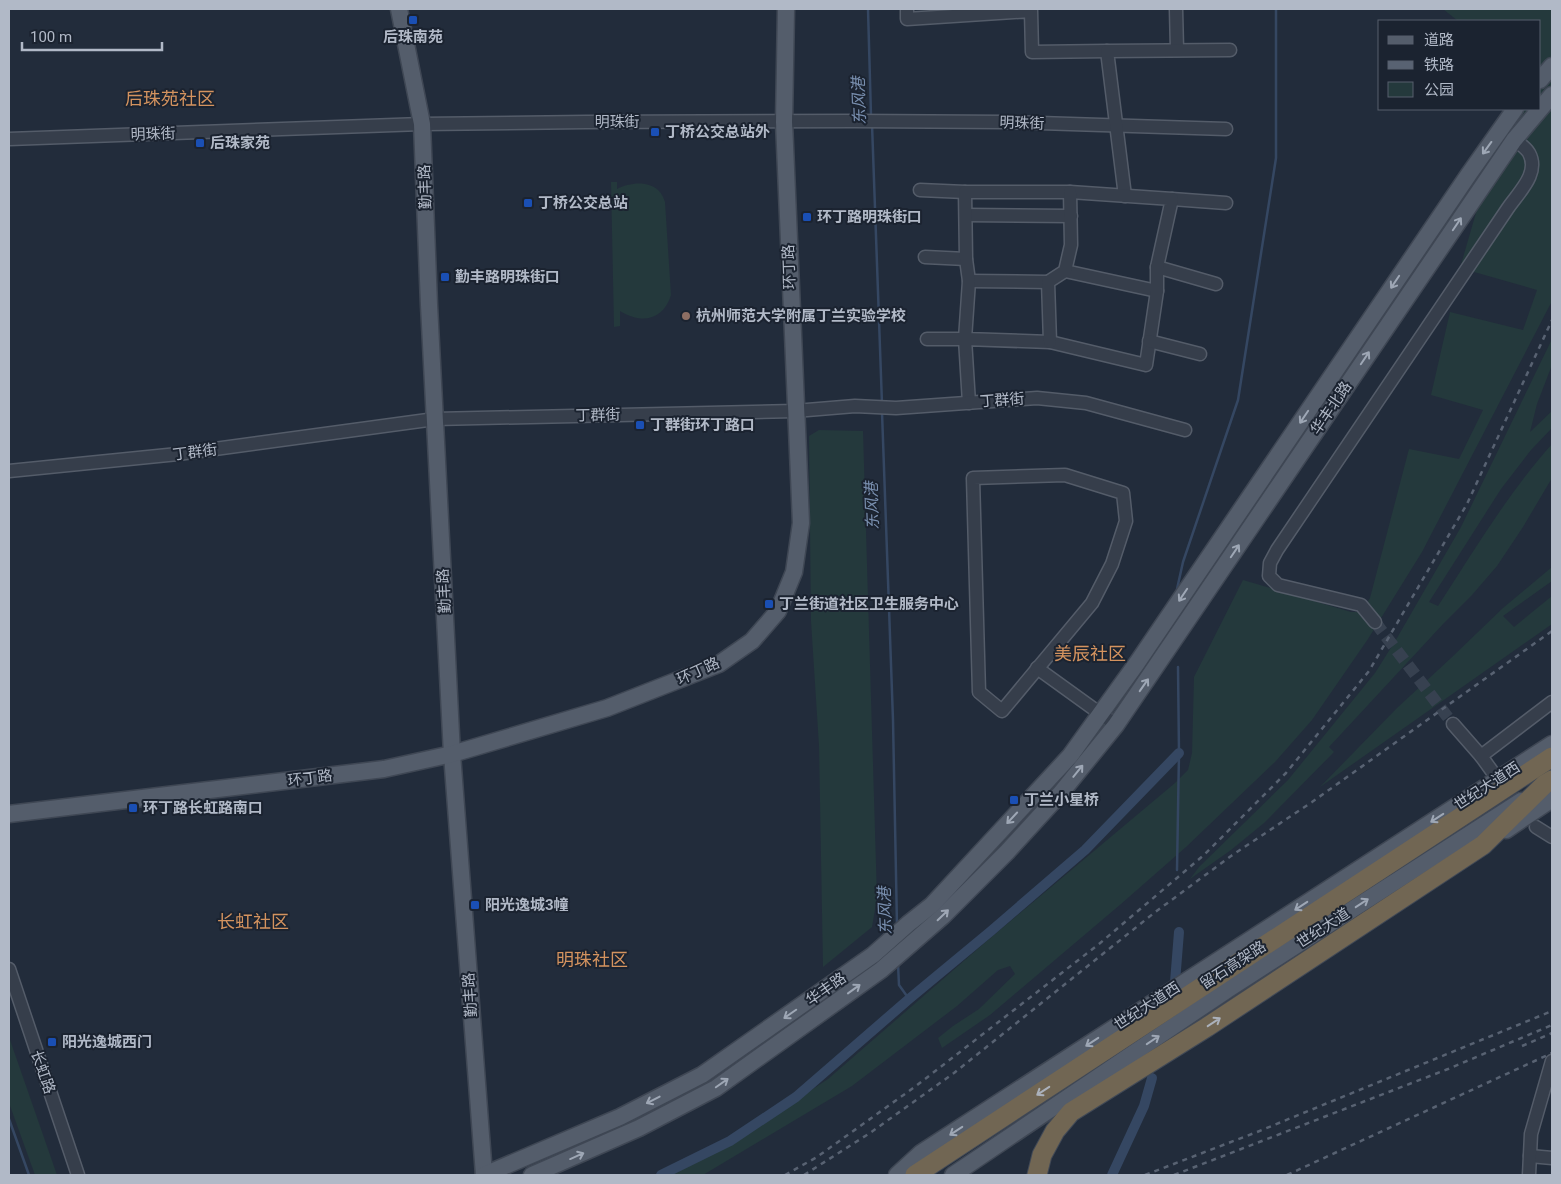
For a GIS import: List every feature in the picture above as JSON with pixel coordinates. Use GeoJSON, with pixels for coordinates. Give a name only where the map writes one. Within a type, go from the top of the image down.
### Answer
{"type":"FeatureCollection","features":[{"type":"Feature","properties":{"kind":"highway","name":"留石高架路"},"geometry":{"type":"LineString","coordinates":[[916,1175],[1552,757]]}},
{"type":"Feature","properties":{"kind":"highway"},"geometry":{"type":"LineString","coordinates":[[1037,1175],[1042,1155],[1055,1131],[1071,1112],[1207,1027],[1483,845],[1550,788]]}},
{"type":"Feature","properties":{"kind":"main road","name":"勤丰路"},"geometry":{"type":"LineString","coordinates":[[399,9],[422,124],[428,289],[452,754],[484,1175]]}},
{"type":"Feature","properties":{"kind":"main road","name":"环丁路"},"geometry":{"type":"LineString","coordinates":[[9,814],[384,769],[452,754],[607,708],[719,664],[752,641],[778,611],[794,572],[800,524],[784,122],[786,9]]}},
{"type":"Feature","properties":{"kind":"main road"},"geometry":{"type":"LineString","coordinates":[[1541,79],[1552,66]]}},
{"type":"Feature","properties":{"kind":"main road","name":"华丰北路"},"geometry":{"type":"LineString","coordinates":[[1541,108],[1552,95]]}},
{"type":"Feature","properties":{"kind":"main road","name":"华丰北路"},"geometry":{"type":"LineString","coordinates":[[1100,714],[1469,174],[1515,110]]}},
{"type":"Feature","properties":{"kind":"main road","name":"华丰北路"},"geometry":{"type":"LineString","coordinates":[[1116,726],[1514,140],[1539,110]]}},
{"type":"Feature","properties":{"kind":"main road","name":"华丰路"},"geometry":{"type":"LineString","coordinates":[[532,1175],[639,1128],[716,1088],[877,962],[908,924],[932,905],[1070,756],[1100,714]]}},
{"type":"Feature","properties":{"kind":"main road","name":"华丰路"},"geometry":{"type":"LineString","coordinates":[[484,1175],[620,1117],[702,1075],[877,962],[907,948],[943,916],[1007,852],[1060,794],[1116,726]]}},
{"type":"Feature","properties":{"kind":"main road","name":"世纪大道西"},"geometry":{"type":"LineString","coordinates":[[897,1175],[922,1153],[1552,744]]}},
{"type":"Feature","properties":{"kind":"main road","name":"世纪大道"},"geometry":{"type":"LineString","coordinates":[[953,1175],[1227,990],[1390,885],[1550,788]]}},
{"type":"Feature","properties":{"kind":"main road"},"geometry":{"type":"LineString","coordinates":[[1390,885],[1443,872]]}},
{"type":"Feature","properties":{"kind":"street"},"geometry":{"type":"LineString","coordinates":[[907,9],[907,19],[1037,10],[1032,52],[1230,50]]}},
{"type":"Feature","properties":{"kind":"street"},"geometry":{"type":"LineString","coordinates":[[1176,9],[1177,50]]}},
{"type":"Feature","properties":{"kind":"street"},"geometry":{"type":"LineString","coordinates":[[1107,51],[1125,196]]}},
{"type":"Feature","properties":{"kind":"street","name":"明珠街"},"geometry":{"type":"LineString","coordinates":[[9,139],[422,124],[586,122],[1006,122],[1226,129]]}},
{"type":"Feature","properties":{"kind":"street"},"geometry":{"type":"LineString","coordinates":[[1375,622],[1361,605],[1278,585],[1269,576],[1270,563],[1531,176],[1532,163],[1529,151],[1514,140]]}},
{"type":"Feature","properties":{"kind":"street"},"geometry":{"type":"LineString","coordinates":[[920,190],[1070,192],[1226,204]]}},
{"type":"Feature","properties":{"kind":"street"},"geometry":{"type":"LineString","coordinates":[[965,192],[966,259],[969,281],[965,339],[969,403]]}},
{"type":"Feature","properties":{"kind":"street"},"geometry":{"type":"LineString","coordinates":[[969,281],[1048,282],[1065,271],[1071,245],[1070,192]]}},
{"type":"Feature","properties":{"kind":"street"},"geometry":{"type":"LineString","coordinates":[[927,339],[1050,342],[1146,365],[1148,341],[1157,290],[1156,267],[1172,199]]}},
{"type":"Feature","properties":{"kind":"street"},"geometry":{"type":"LineString","coordinates":[[966,215],[1071,216]]}},
{"type":"Feature","properties":{"kind":"street"},"geometry":{"type":"LineString","coordinates":[[925,257],[966,259]]}},
{"type":"Feature","properties":{"kind":"street"},"geometry":{"type":"LineString","coordinates":[[1156,267],[1216,284]]}},
{"type":"Feature","properties":{"kind":"street"},"geometry":{"type":"LineString","coordinates":[[1065,271],[1157,290]]}},
{"type":"Feature","properties":{"kind":"street"},"geometry":{"type":"LineString","coordinates":[[1048,282],[1050,342]]}},
{"type":"Feature","properties":{"kind":"street"},"geometry":{"type":"LineString","coordinates":[[1148,341],[1200,354]]}},
{"type":"Feature","properties":{"kind":"street","name":"丁群街"},"geometry":{"type":"LineString","coordinates":[[9,471],[178,454],[435,419],[795,411],[855,406],[896,408],[1037,398],[1086,403],[1185,430]]}},
{"type":"Feature","properties":{"kind":"street"},"geometry":{"type":"LineString","coordinates":[[1065,475],[1124,493],[1126,521],[1112,564],[1092,603],[1037,668],[1002,711],[978,692],[973,478],[1065,475]]}},
{"type":"Feature","properties":{"kind":"street"},"geometry":{"type":"LineString","coordinates":[[1037,668],[1116,726]]}},
{"type":"Feature","properties":{"kind":"street"},"geometry":{"type":"LineString","coordinates":[[1481,756],[1552,702]]}},
{"type":"Feature","properties":{"kind":"street"},"geometry":{"type":"LineString","coordinates":[[1453,724],[1494,774]]}},
{"type":"Feature","properties":{"kind":"street"},"geometry":{"type":"LineString","coordinates":[[1536,827],[1552,837]]}},
{"type":"Feature","properties":{"kind":"street","name":"长虹路"},"geometry":{"type":"LineString","coordinates":[[9,969],[78,1175]]}},
{"type":"Feature","properties":{"kind":"street"},"geometry":{"type":"LineString","coordinates":[[1529,1175],[1531,1134],[1550,1075],[1552,1061]]}},
{"type":"Feature","properties":{"kind":"street"},"geometry":{"type":"LineString","coordinates":[[1530,1156],[1552,1158]]}},
{"type":"Feature","properties":{"kind":"green space"},"geometry":{"type":"Polygon","coordinates":[[[1443,9],[1552,9],[1552,301],[1422,552],[1368,639],[1312,720],[1275,762],[1186,847],[990,1015],[942,1048],[938,1038],[979,1009],[1015,974],[1010,966],[998,970],[957,1006],[852,1086],[703,1175],[667,1175],[769,1118],[828,1079],[1188,770],[1192,753],[1194,677],[1243,580],[1351,612],[1361,612],[1370,598],[1409,449],[1459,459],[1483,410],[1431,395],[1450,312],[1523,330],[1537,290],[1460,268],[1506,110],[1541,110],[1541,20],[1457,20],[1443,9]]]}},
{"type":"Feature","properties":{"kind":"green space"},"geometry":{"type":"Polygon","coordinates":[[[611,182],[617,182],[617,189],[633,184],[649,185],[663,196],[665,202],[671,295],[663,310],[650,318],[636,318],[620,311],[620,326],[614,327],[611,182]]]}},
{"type":"Feature","properties":{"kind":"green space"},"geometry":{"type":"Polygon","coordinates":[[[1552,339],[1552,365],[1537,404],[1530,432],[1552,411],[1552,428],[1531,450],[1501,489],[1429,602],[1438,606],[1506,502],[1552,444],[1552,478],[1497,566],[1329,747],[1334,752],[1264,823],[1231,850],[1190,879],[1199,867],[1288,780],[1375,673],[1461,527],[1552,339]]]}},
{"type":"Feature","properties":{"kind":"green space"},"geometry":{"type":"Polygon","coordinates":[[[819,430],[863,431],[877,898],[872,927],[823,967],[819,746],[811,621],[809,436],[819,430]]]}},
{"type":"Feature","properties":{"kind":"green space"},"geometry":{"type":"Polygon","coordinates":[[[1552,567],[1552,581],[1503,616],[1514,627],[1552,596],[1552,624],[1320,787],[1397,708],[1503,608],[1552,567]]]}},
{"type":"Feature","properties":{"kind":"green space"},"geometry":{"type":"Polygon","coordinates":[[[9,1037],[57,1175],[35,1175],[9,1103],[9,1037]]]}},
{"type":"Feature","properties":{"kind":"waterway","name":"东风港"},"geometry":{"type":"LineString","coordinates":[[868,9],[871,116]]}},
{"type":"Feature","properties":{"kind":"waterway"},"geometry":{"type":"LineString","coordinates":[[1177,589],[1183,562],[1238,400],[1276,158],[1276,9]]}},
{"type":"Feature","properties":{"kind":"waterway","name":"东风港"},"geometry":{"type":"LineString","coordinates":[[872,124],[882,404]]}},
{"type":"Feature","properties":{"kind":"waterway","name":"东风港"},"geometry":{"type":"LineString","coordinates":[[882,412],[893,720],[897,926]]}},
{"type":"Feature","properties":{"kind":"waterway"},"geometry":{"type":"LineString","coordinates":[[1177,870],[1178,667]]}},
{"type":"Feature","properties":{"kind":"waterway"},"geometry":{"type":"LineString","coordinates":[[661,1175],[730,1141],[796,1097],[1085,850],[1179,753]]}},
{"type":"Feature","properties":{"kind":"waterway"},"geometry":{"type":"LineString","coordinates":[[1175,982],[1179,932]]}},
{"type":"Feature","properties":{"kind":"waterway","name":"东风港"},"geometry":{"type":"LineString","coordinates":[[898,964],[899,985],[909,999]]}},
{"type":"Feature","properties":{"kind":"waterway"},"geometry":{"type":"LineString","coordinates":[[1112,1175],[1144,1106],[1152,1078]]}},
{"type":"Feature","properties":{"kind":"waterway"},"geometry":{"type":"LineString","coordinates":[[9,1119],[29,1175]]}},
{"type":"Feature","properties":{"kind":"tunnel"},"geometry":{"type":"LineString","coordinates":[[1375,622],[1453,724]]}},
{"type":"Feature","properties":{"kind":"railway"},"geometry":{"type":"LineString","coordinates":[[785,1175],[817,1157],[916,1086],[1099,944],[1204,855],[1286,773],[1369,671],[1467,504],[1552,320]]}},
{"type":"Feature","properties":{"kind":"railway"},"geometry":{"type":"LineString","coordinates":[[804,1175],[870,1133],[954,1073],[1154,913],[1231,856],[1312,802],[1552,631]]}},
{"type":"Feature","properties":{"kind":"railway"},"geometry":{"type":"LineString","coordinates":[[1145,1175],[1257,1132],[1552,1011]]}},
{"type":"Feature","properties":{"kind":"railway"},"geometry":{"type":"LineString","coordinates":[[1174,1175],[1448,1069],[1552,1025]]}},
{"type":"Feature","properties":{"kind":"railway"},"geometry":{"type":"LineString","coordinates":[[1522,1046],[1552,1033]]}},
{"type":"Feature","properties":{"kind":"railway"},"geometry":{"type":"LineString","coordinates":[[1287,1175],[1552,1053]]}},
{"type":"Feature","properties":{"kind":"place","name":"后珠南苑"},"geometry":{"type":"Point","coordinates":[413,20]}},
{"type":"Feature","properties":{"kind":"place","name":"丁桥公交总站外"},"geometry":{"type":"Point","coordinates":[655,132]}},
{"type":"Feature","properties":{"kind":"place","name":"后珠家苑"},"geometry":{"type":"Point","coordinates":[200,143]}},
{"type":"Feature","properties":{"kind":"place","name":"丁桥公交总站"},"geometry":{"type":"Point","coordinates":[528,203]}},
{"type":"Feature","properties":{"kind":"place","name":"环丁路明珠街口"},"geometry":{"type":"Point","coordinates":[807,217]}},
{"type":"Feature","properties":{"kind":"place","name":"勤丰路明珠街口"},"geometry":{"type":"Point","coordinates":[445,277]}},
{"type":"Feature","properties":{"kind":"place","name":"杭州师范大学附属丁兰实验学校"},"geometry":{"type":"Point","coordinates":[686,316]}},
{"type":"Feature","properties":{"kind":"place","name":"丁群街环丁路口"},"geometry":{"type":"Point","coordinates":[640,425]}},
{"type":"Feature","properties":{"kind":"place","name":"丁兰街道社区卫生服务中心"},"geometry":{"type":"Point","coordinates":[769,604]}},
{"type":"Feature","properties":{"kind":"place","name":"丁兰小星桥"},"geometry":{"type":"Point","coordinates":[1014,800]}},
{"type":"Feature","properties":{"kind":"place","name":"环丁路长虹路南口"},"geometry":{"type":"Point","coordinates":[133,808]}},
{"type":"Feature","properties":{"kind":"place","name":"阳光逸城3幢"},"geometry":{"type":"Point","coordinates":[475,905]}},
{"type":"Feature","properties":{"kind":"place","name":"阳光逸城西门"},"geometry":{"type":"Point","coordinates":[52,1042]}},
{"type":"Feature","properties":{"kind":"district","name":"后珠苑社区"},"geometry":{"type":"Point","coordinates":[170,98]}},
{"type":"Feature","properties":{"kind":"district","name":"美辰社区"},"geometry":{"type":"Point","coordinates":[1090,653]}},
{"type":"Feature","properties":{"kind":"district","name":"长虹社区"},"geometry":{"type":"Point","coordinates":[253,921]}},
{"type":"Feature","properties":{"kind":"district","name":"明珠社区"},"geometry":{"type":"Point","coordinates":[592,959]}}]}
